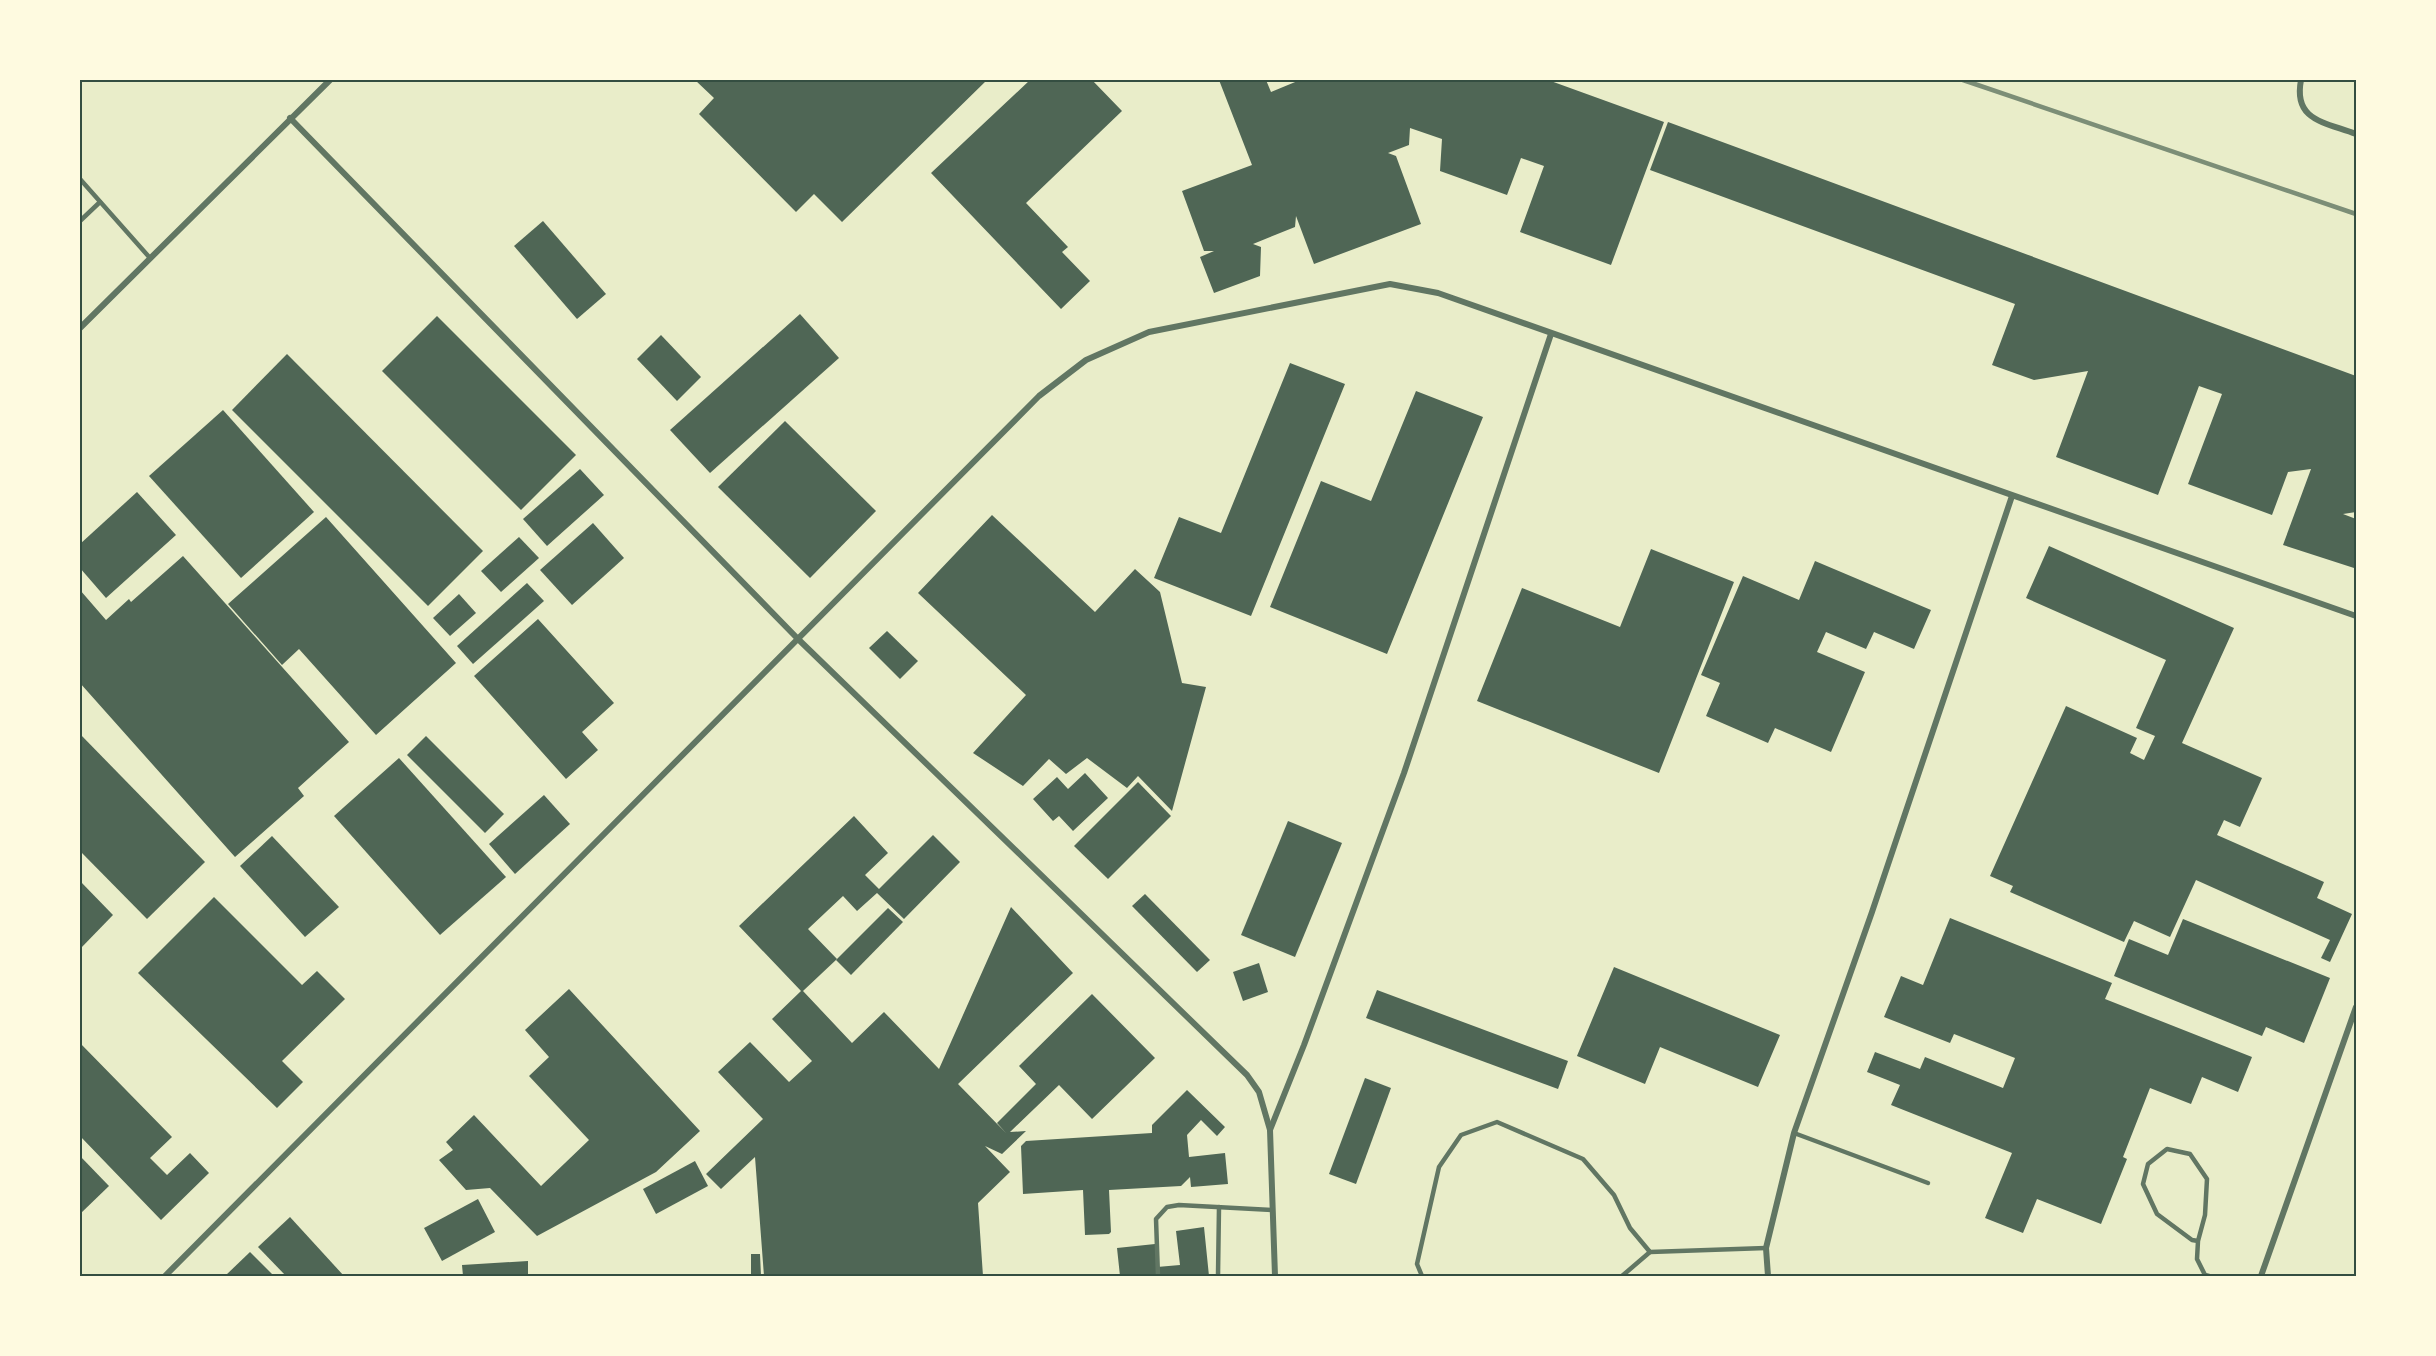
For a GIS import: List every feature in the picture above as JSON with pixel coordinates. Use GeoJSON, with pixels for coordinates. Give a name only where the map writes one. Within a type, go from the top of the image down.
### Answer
{"type":"FeatureCollection","features":[{"type":"Feature","properties":{"kind":"street"},"geometry":{"type":"LineString","coordinates":[[80,328],[330,80]]}},
{"type":"Feature","properties":{"kind":"street"},"geometry":{"type":"LineString","coordinates":[[2301,80],[2298,94],[2301,107],[2315,119],[2356,134]]}},
{"type":"Feature","properties":{"kind":"street"},"geometry":{"type":"LineString","coordinates":[[290,118],[798,639],[1247,1076],[1259,1092],[1270,1130],[1275,1276]]}},
{"type":"Feature","properties":{"kind":"street"},"geometry":{"type":"LineString","coordinates":[[165,1276],[1039,396],[1086,360],[1149,332],[1390,284],[1438,293],[2356,616]]}},
{"type":"Feature","properties":{"kind":"street"},"geometry":{"type":"LineString","coordinates":[[1270,1130],[1304,1045],[1404,773],[1551,334]]}},
{"type":"Feature","properties":{"kind":"street"},"geometry":{"type":"LineString","coordinates":[[1768,1276],[1766,1248],[1794,1133],[1872,912],[2012,496]]}},
{"type":"Feature","properties":{"kind":"street"},"geometry":{"type":"LineString","coordinates":[[2261,1276],[2356,1007]]}},
{"type":"Feature","properties":{"kind":"lane"},"geometry":{"type":"LineString","coordinates":[[80,178],[150,258]]}},
{"type":"Feature","properties":{"kind":"lane"},"geometry":{"type":"LineString","coordinates":[[80,221],[100,202]]}},
{"type":"Feature","properties":{"kind":"lane"},"geometry":{"type":"LineString","coordinates":[[1422,1276],[1417,1264],[1439,1167],[1461,1135],[1497,1122],[1583,1159],[1614,1195],[1630,1228],[1650,1252]]}},
{"type":"Feature","properties":{"kind":"lane"},"geometry":{"type":"LineString","coordinates":[[1794,1133],[1928,1183]]}},
{"type":"Feature","properties":{"kind":"lane"},"geometry":{"type":"LineString","coordinates":[[2198,1240],[2192,1240],[2157,1214],[2143,1184],[2148,1164],[2167,1149],[2190,1154],[2207,1179],[2205,1215],[2198,1240],[2197,1259],[2205,1275],[2209,1276]]}},
{"type":"Feature","properties":{"kind":"lane"},"geometry":{"type":"LineString","coordinates":[[1158,1276],[1156,1219],[1167,1207],[1179,1205],[1272,1210]]}},
{"type":"Feature","properties":{"kind":"lane"},"geometry":{"type":"LineString","coordinates":[[1218,1207],[1218,1276]]}},
{"type":"Feature","properties":{"kind":"lane"},"geometry":{"type":"LineString","coordinates":[[1622,1276],[1650,1252],[1766,1248]]}},
{"type":"Feature","properties":{"kind":"building"},"geometry":{"type":"Polygon","coordinates":[[[695,80],[987,80],[842,222],[814,194],[796,212],[699,114],[714,98],[695,80]]]}},
{"type":"Feature","properties":{"kind":"building"},"geometry":{"type":"Polygon","coordinates":[[[1030,80],[1092,80],[1122,111],[1026,203],[1068,247],[1062,252],[1090,281],[1061,309],[931,173],[1030,80]]]}},
{"type":"Feature","properties":{"kind":"building"},"geometry":{"type":"Polygon","coordinates":[[[1219,80],[1266,80],[1271,92],[1300,80],[1548,80],[1664,122],[1611,265],[1520,232],[1544,166],[1521,158],[1507,195],[1440,171],[1442,139],[1410,128],[1409,145],[1388,153],[1396,156],[1421,224],[1314,264],[1296,216],[1295,227],[1253,244],[1261,247],[1260,276],[1214,293],[1200,257],[1214,251],[1204,251],[1182,191],[1252,165],[1219,80]]]}},
{"type":"Feature","properties":{"kind":"building"},"geometry":{"type":"Polygon","coordinates":[[[1668,122],[2356,376],[2356,512],[2343,514],[2356,519],[2354,568],[2283,545],[2311,469],[2288,472],[2272,515],[2188,484],[2222,394],[2199,386],[2158,495],[2056,457],[2088,371],[2034,380],[1992,365],[2015,304],[1650,170],[1668,122]]]}},
{"type":"Feature","properties":{"kind":"building"},"geometry":{"type":"Polygon","coordinates":[[[543,221],[606,294],[577,319],[514,246],[543,221]]]}},
{"type":"Feature","properties":{"kind":"building"},"geometry":{"type":"Polygon","coordinates":[[[800,314],[839,358],[710,473],[670,430],[800,314]]]}},
{"type":"Feature","properties":{"kind":"building"},"geometry":{"type":"Polygon","coordinates":[[[437,316],[576,455],[521,510],[382,371],[437,316]]]}},
{"type":"Feature","properties":{"kind":"building"},"geometry":{"type":"Polygon","coordinates":[[[661,335],[701,377],[677,401],[637,359],[661,335]]]}},
{"type":"Feature","properties":{"kind":"building"},"geometry":{"type":"Polygon","coordinates":[[[287,354],[483,551],[428,606],[232,410],[287,354]]]}},
{"type":"Feature","properties":{"kind":"building"},"geometry":{"type":"Polygon","coordinates":[[[1290,363],[1345,384],[1251,616],[1154,578],[1179,517],[1221,533],[1290,363]]]}},
{"type":"Feature","properties":{"kind":"building"},"geometry":{"type":"Polygon","coordinates":[[[1416,391],[1483,417],[1387,654],[1270,607],[1321,481],[1371,501],[1416,391]]]}},
{"type":"Feature","properties":{"kind":"building"},"geometry":{"type":"Polygon","coordinates":[[[223,410],[314,512],[241,578],[149,476],[223,410]]]}},
{"type":"Feature","properties":{"kind":"building"},"geometry":{"type":"Polygon","coordinates":[[[785,421],[876,511],[810,578],[718,487],[785,421]]]}},
{"type":"Feature","properties":{"kind":"building"},"geometry":{"type":"Polygon","coordinates":[[[580,469],[604,495],[547,546],[523,519],[580,469]]]}},
{"type":"Feature","properties":{"kind":"building"},"geometry":{"type":"Polygon","coordinates":[[[137,492],[176,535],[106,598],[80,568],[80,544],[137,492]]]}},
{"type":"Feature","properties":{"kind":"building"},"geometry":{"type":"Polygon","coordinates":[[[992,515],[1095,612],[1135,569],[1160,592],[1182,683],[1206,687],[1172,811],[1138,776],[1127,788],[1087,758],[1066,774],[1049,759],[1023,786],[973,753],[1026,695],[918,593],[992,515]]]}},
{"type":"Feature","properties":{"kind":"building"},"geometry":{"type":"Polygon","coordinates":[[[326,517],[456,663],[376,735],[299,649],[282,665],[228,604],[326,517]]]}},
{"type":"Feature","properties":{"kind":"building"},"geometry":{"type":"Polygon","coordinates":[[[593,523],[624,558],[572,605],[540,570],[593,523]]]}},
{"type":"Feature","properties":{"kind":"building"},"geometry":{"type":"Polygon","coordinates":[[[519,537],[539,558],[501,592],[481,571],[519,537]]]}},
{"type":"Feature","properties":{"kind":"building"},"geometry":{"type":"Polygon","coordinates":[[[2049,546],[2234,628],[2182,743],[2262,778],[2240,827],[2224,820],[2217,835],[2324,882],[2317,898],[2352,914],[2330,962],[2321,958],[2330,940],[2196,880],[2170,937],[2134,921],[2124,942],[2010,892],[2013,886],[1990,876],[2066,706],[2137,738],[2130,753],[2144,760],[2155,736],[2136,728],[2166,660],[2026,598],[2049,546]]]}},
{"type":"Feature","properties":{"kind":"building"},"geometry":{"type":"Polygon","coordinates":[[[1651,549],[1734,582],[1659,773],[1477,701],[1522,588],[1620,627],[1651,549]]]}},
{"type":"Feature","properties":{"kind":"building"},"geometry":{"type":"Polygon","coordinates":[[[183,556],[349,742],[298,788],[304,796],[235,857],[80,683],[80,590],[106,620],[129,599],[131,602],[183,556]]]}},
{"type":"Feature","properties":{"kind":"building"},"geometry":{"type":"Polygon","coordinates":[[[1815,561],[1931,610],[1914,649],[1874,632],[1866,649],[1826,632],[1817,652],[1865,672],[1831,752],[1775,728],[1768,743],[1706,716],[1720,683],[1701,675],[1743,576],[1799,600],[1815,561]]]}},
{"type":"Feature","properties":{"kind":"building"},"geometry":{"type":"Polygon","coordinates":[[[527,583],[544,601],[473,664],[457,646],[527,583]]]}},
{"type":"Feature","properties":{"kind":"building"},"geometry":{"type":"Polygon","coordinates":[[[459,594],[476,613],[450,636],[433,618],[459,594]]]}},
{"type":"Feature","properties":{"kind":"building"},"geometry":{"type":"Polygon","coordinates":[[[538,619],[614,703],[582,732],[598,750],[566,779],[474,676],[538,619]]]}},
{"type":"Feature","properties":{"kind":"building"},"geometry":{"type":"Polygon","coordinates":[[[887,631],[918,661],[900,679],[869,648],[887,631]]]}},
{"type":"Feature","properties":{"kind":"building"},"geometry":{"type":"Polygon","coordinates":[[[80,734],[205,862],[147,919],[80,851],[80,734]]]}},
{"type":"Feature","properties":{"kind":"building"},"geometry":{"type":"Polygon","coordinates":[[[426,736],[504,814],[485,833],[407,755],[426,736]]]}},
{"type":"Feature","properties":{"kind":"building"},"geometry":{"type":"Polygon","coordinates":[[[399,758],[506,877],[440,935],[334,816],[399,758]]]}},
{"type":"Feature","properties":{"kind":"building"},"geometry":{"type":"Polygon","coordinates":[[[1085,773],[1108,798],[1073,831],[1059,816],[1053,821],[1033,799],[1057,777],[1068,789],[1085,773]]]}},
{"type":"Feature","properties":{"kind":"building"},"geometry":{"type":"Polygon","coordinates":[[[1138,782],[1171,816],[1108,879],[1074,846],[1138,782]]]}},
{"type":"Feature","properties":{"kind":"building"},"geometry":{"type":"Polygon","coordinates":[[[544,795],[570,824],[515,874],[489,844],[544,795]]]}},
{"type":"Feature","properties":{"kind":"building"},"geometry":{"type":"Polygon","coordinates":[[[854,816],[888,853],[865,875],[879,889],[933,835],[960,862],[904,919],[877,893],[857,911],[843,896],[808,929],[837,959],[803,991],[852,1043],[884,1012],[939,1069],[1011,907],[1073,973],[958,1084],[1006,1133],[997,1123],[1036,1084],[1019,1066],[1092,994],[1155,1058],[1092,1119],[1059,1085],[1010,1132],[1026,1131],[1002,1154],[985,1146],[1010,1172],[978,1203],[983,1276],[764,1276],[755,1157],[721,1189],[706,1174],[763,1119],[718,1072],[750,1042],[789,1082],[812,1061],[772,1019],[801,991],[739,926],[854,816]]]}},
{"type":"Feature","properties":{"kind":"building"},"geometry":{"type":"Polygon","coordinates":[[[1288,821],[1342,843],[1295,957],[1241,935],[1288,821]]]}},
{"type":"Feature","properties":{"kind":"building"},"geometry":{"type":"Polygon","coordinates":[[[272,836],[339,907],[305,937],[240,866],[272,836]]]}},
{"type":"Feature","properties":{"kind":"building"},"geometry":{"type":"Polygon","coordinates":[[[80,881],[113,915],[80,949],[80,881]]]}},
{"type":"Feature","properties":{"kind":"building"},"geometry":{"type":"Polygon","coordinates":[[[1145,894],[1210,960],[1197,972],[1132,906],[1145,894]]]}},
{"type":"Feature","properties":{"kind":"building"},"geometry":{"type":"Polygon","coordinates":[[[214,897],[302,985],[317,971],[345,999],[282,1061],[303,1082],[277,1108],[138,973],[214,897]]]}},
{"type":"Feature","properties":{"kind":"building"},"geometry":{"type":"Polygon","coordinates":[[[888,908],[903,922],[851,975],[836,960],[888,908]]]}},
{"type":"Feature","properties":{"kind":"building"},"geometry":{"type":"Polygon","coordinates":[[[1950,918],[2112,983],[2105,999],[2252,1057],[2238,1092],[2202,1077],[2191,1104],[2150,1088],[2123,1157],[2127,1159],[2101,1224],[2037,1199],[2023,1233],[1985,1218],[2012,1153],[1891,1105],[1900,1085],[1867,1072],[1875,1052],[1920,1069],[1925,1057],[2003,1088],[2015,1058],[1954,1034],[1950,1043],[1884,1017],[1901,976],[1923,985],[1950,918]]]}},
{"type":"Feature","properties":{"kind":"building"},"geometry":{"type":"Polygon","coordinates":[[[2183,919],[2330,978],[2304,1043],[2266,1027],[2262,1036],[2114,976],[2129,939],[2168,955],[2183,919]]]}},
{"type":"Feature","properties":{"kind":"building"},"geometry":{"type":"Polygon","coordinates":[[[1259,963],[1268,992],[1243,1001],[1233,972],[1259,963]]]}},
{"type":"Feature","properties":{"kind":"building"},"geometry":{"type":"Polygon","coordinates":[[[1614,967],[1780,1035],[1758,1087],[1660,1047],[1645,1084],[1577,1056],[1614,967]]]}},
{"type":"Feature","properties":{"kind":"building"},"geometry":{"type":"Polygon","coordinates":[[[569,989],[700,1131],[656,1172],[537,1236],[490,1188],[466,1190],[439,1160],[453,1150],[446,1142],[474,1115],[541,1186],[589,1140],[529,1076],[549,1057],[525,1030],[569,989]]]}},
{"type":"Feature","properties":{"kind":"building"},"geometry":{"type":"Polygon","coordinates":[[[1377,990],[1568,1061],[1558,1089],[1366,1018],[1377,990]]]}},
{"type":"Feature","properties":{"kind":"building"},"geometry":{"type":"Polygon","coordinates":[[[80,1043],[172,1137],[150,1158],[167,1175],[190,1153],[209,1173],[161,1220],[80,1136],[80,1043]]]}},
{"type":"Feature","properties":{"kind":"building"},"geometry":{"type":"Polygon","coordinates":[[[1365,1078],[1391,1088],[1356,1184],[1329,1174],[1365,1078]]]}},
{"type":"Feature","properties":{"kind":"building"},"geometry":{"type":"Polygon","coordinates":[[[1187,1090],[1225,1127],[1217,1136],[1201,1120],[1187,1135],[1189,1157],[1225,1153],[1228,1184],[1191,1187],[1190,1177],[1181,1186],[1109,1190],[1111,1232],[1109,1234],[1085,1235],[1083,1190],[1023,1194],[1021,1146],[1026,1141],[1152,1133],[1152,1125],[1187,1090]]]}},
{"type":"Feature","properties":{"kind":"building"},"geometry":{"type":"Polygon","coordinates":[[[80,1156],[109,1186],[80,1214],[80,1156]]]}},
{"type":"Feature","properties":{"kind":"building"},"geometry":{"type":"Polygon","coordinates":[[[695,1161],[708,1186],[656,1214],[643,1189],[695,1161]]]}},
{"type":"Feature","properties":{"kind":"building"},"geometry":{"type":"Polygon","coordinates":[[[478,1199],[495,1232],[442,1261],[424,1228],[478,1199]]]}},
{"type":"Feature","properties":{"kind":"building"},"geometry":{"type":"Polygon","coordinates":[[[290,1217],[344,1276],[286,1276],[258,1247],[290,1217]]]}},
{"type":"Feature","properties":{"kind":"building"},"geometry":{"type":"Polygon","coordinates":[[[1204,1227],[1209,1276],[1120,1276],[1117,1248],[1155,1244],[1157,1267],[1180,1265],[1176,1231],[1204,1227]]]}},
{"type":"Feature","properties":{"kind":"building"},"geometry":{"type":"Polygon","coordinates":[[[250,1252],[274,1276],[225,1276],[250,1252]]]}},
{"type":"Feature","properties":{"kind":"building"},"geometry":{"type":"Polygon","coordinates":[[[751,1254],[760,1254],[761,1276],[741,1276],[751,1274],[751,1254]]]}},
{"type":"Feature","properties":{"kind":"building"},"geometry":{"type":"Polygon","coordinates":[[[528,1261],[528,1276],[463,1276],[462,1265],[528,1261]]]}},
{"type":"Feature","properties":{"kind":"railway"},"geometry":{"type":"LineString","coordinates":[[1963,80],[2356,214]]}}]}
